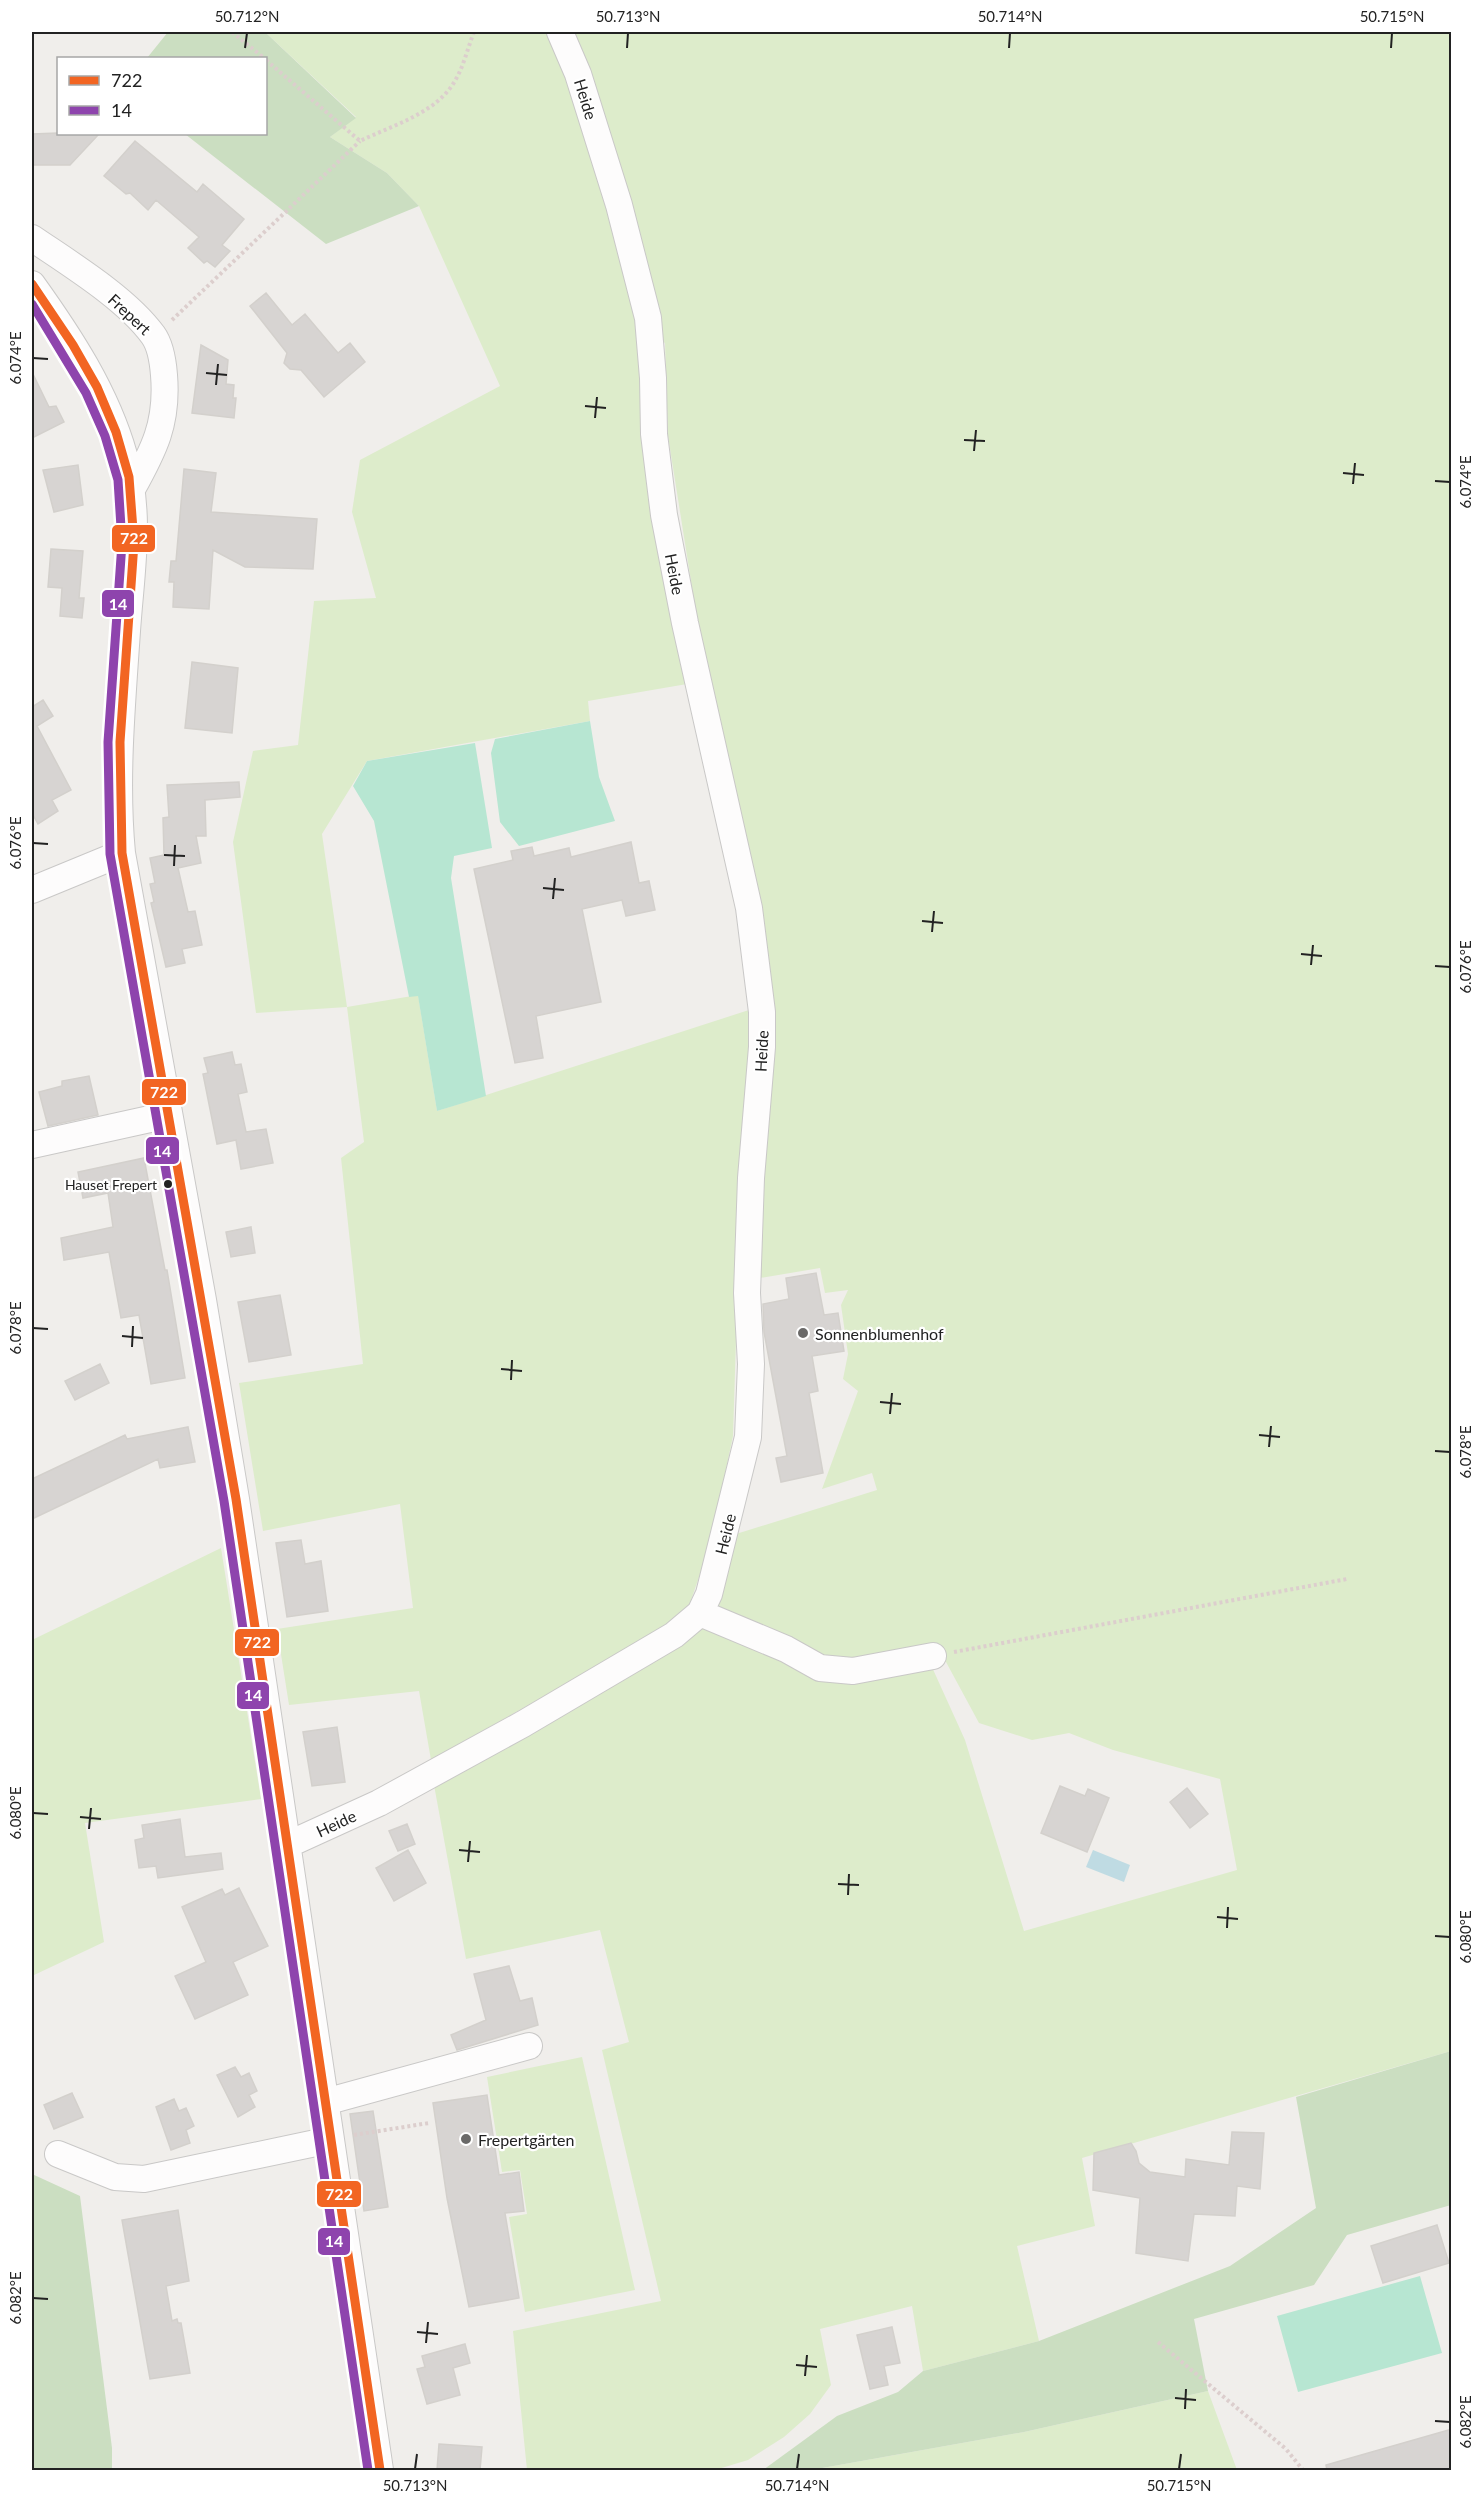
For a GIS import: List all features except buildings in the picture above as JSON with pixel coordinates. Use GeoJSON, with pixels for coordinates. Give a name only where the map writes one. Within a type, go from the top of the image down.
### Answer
{"type":"FeatureCollection","features":[{"type":"Feature","properties":{"kind":"street","name":"Heide"},"geometry":{"type":"LineString","coordinates":[[287,1845],[378,1803],[523,1724],[674,1635],[700,1613],[712,1584],[748,1437],[751,1364],[747,1293],[751,1178],[762,1047],[762,1012],[747,897],[713,754],[664,515],[654,435],[653,378],[648,318],[619,205],[578,74],[560,32]]}},
{"type":"Feature","properties":{"kind":"street","name":"Frepert"},"geometry":{"type":"LineString","coordinates":[[32,238],[82,272],[122,305],[154,336],[163,360],[167,403],[153,451],[131,491]]}},
{"type":"Feature","properties":{"kind":"street"},"geometry":{"type":"LineString","coordinates":[[32,285],[66,332],[108,406],[125,457],[131,491],[136,532],[127,631],[118,804],[122,853],[203,1300],[236,1499],[325,2102],[342,2138],[381,2470]]}},
{"type":"Feature","properties":{"kind":"street"},"geometry":{"type":"LineString","coordinates":[[32,890],[122,853]]}},
{"type":"Feature","properties":{"kind":"street"},"geometry":{"type":"LineString","coordinates":[[32,1145],[168,1115]]}},
{"type":"Feature","properties":{"kind":"street"},"geometry":{"type":"LineString","coordinates":[[700,1613],[786,1649],[820,1668],[853,1671],[933,1656]]}},
{"type":"Feature","properties":{"kind":"street"},"geometry":{"type":"LineString","coordinates":[[325,2102],[529,2046]]}},
{"type":"Feature","properties":{"kind":"street"},"geometry":{"type":"LineString","coordinates":[[58,2154],[115,2176],[144,2179],[342,2138]]}},
{"type":"Feature","properties":{"kind":"path"},"geometry":{"type":"LineString","coordinates":[[232,32],[263,57]]}},
{"type":"Feature","properties":{"kind":"path"},"geometry":{"type":"LineString","coordinates":[[154,336],[360,141],[424,111],[443,96],[456,80],[474,32]]}},
{"type":"Feature","properties":{"kind":"path"},"geometry":{"type":"LineString","coordinates":[[267,61],[360,141]]}},
{"type":"Feature","properties":{"kind":"path"},"geometry":{"type":"LineString","coordinates":[[933,1656],[1347,1579]]}},
{"type":"Feature","properties":{"kind":"path"},"geometry":{"type":"LineString","coordinates":[[342,2138],[429,2122]]}},
{"type":"Feature","properties":{"kind":"path"},"geometry":{"type":"LineString","coordinates":[[1158,2342],[1286,2449],[1303,2470]]}},
{"type":"Feature","properties":{"kind":"green space"},"geometry":{"type":"Polygon","coordinates":[[[168,32],[265,32],[356,118],[330,137],[387,173],[419,206],[326,244],[186,135],[267,135],[267,57],[148,57],[168,32]]]}},
{"type":"Feature","properties":{"kind":"green space"},"geometry":{"type":"Polygon","coordinates":[[[265,32],[1451,32],[1451,2051],[1082,2158],[1095,2226],[1017,2246],[1039,2341],[923,2371],[912,2306],[820,2329],[831,2385],[810,2414],[784,2437],[748,2460],[715,2470],[527,2470],[513,2331],[661,2301],[602,2050],[629,2042],[600,1930],[466,1959],[434,1785],[701,1629],[718,1609],[736,1534],[877,1490],[872,1473],[822,1489],[858,1391],[843,1379],[848,1354],[841,1305],[848,1290],[825,1293],[820,1268],[754,1279],[770,1103],[773,1027],[704,663],[668,436],[665,342],[640,378],[687,684],[588,701],[590,721],[367,761],[322,834],[347,1007],[256,1013],[233,842],[253,751],[298,745],[314,601],[376,598],[352,512],[360,460],[500,386],[419,206],[387,173],[330,137],[356,117],[265,32]],[[946,1662],[931,1665],[965,1740],[1024,1931],[1237,1870],[1220,1779],[1113,1750],[1069,1733],[1032,1740],[979,1723],[946,1662]]]}},
{"type":"Feature","properties":{"kind":"green space"},"geometry":{"type":"Polygon","coordinates":[[[590,721],[599,777],[615,821],[519,846],[500,822],[491,753],[495,739],[590,721]]]}},
{"type":"Feature","properties":{"kind":"green space"},"geometry":{"type":"Polygon","coordinates":[[[475,743],[492,848],[454,856],[451,878],[486,1096],[437,1111],[418,996],[409,997],[374,821],[353,786],[367,761],[475,743]]]}},
{"type":"Feature","properties":{"kind":"green space"},"geometry":{"type":"Polygon","coordinates":[[[418,995],[437,1111],[752,1009],[741,1180],[733,1436],[710,1545],[688,1609],[665,1628],[431,1760],[419,1691],[289,1705],[277,1629],[413,1608],[400,1504],[263,1531],[239,1383],[363,1364],[341,1158],[364,1142],[347,1007],[418,995]]]}},
{"type":"Feature","properties":{"kind":"green space"},"geometry":{"type":"Polygon","coordinates":[[[221,1548],[261,1799],[85,1823],[104,1942],[32,1976],[32,1640],[221,1548]]]}},
{"type":"Feature","properties":{"kind":"green space"},"geometry":{"type":"Polygon","coordinates":[[[1451,2051],[1451,2205],[1347,2235],[1314,2285],[1194,2319],[1208,2391],[1024,2432],[811,2470],[763,2470],[837,2416],[898,2392],[923,2371],[1039,2341],[1230,2266],[1316,2208],[1296,2097],[1451,2051]]]}},
{"type":"Feature","properties":{"kind":"green space"},"geometry":{"type":"Polygon","coordinates":[[[582,2057],[635,2290],[525,2312],[509,2217],[527,2214],[520,2170],[502,2172],[487,2077],[582,2057]]]}},
{"type":"Feature","properties":{"kind":"green space"},"geometry":{"type":"Polygon","coordinates":[[[32,2174],[80,2196],[112,2448],[112,2470],[32,2470],[32,2174]]]}},
{"type":"Feature","properties":{"kind":"green space"},"geometry":{"type":"Polygon","coordinates":[[[1420,2276],[1442,2353],[1298,2392],[1277,2316],[1420,2276]]]}},
{"type":"Feature","properties":{"kind":"green space"},"geometry":{"type":"Polygon","coordinates":[[[1208,2391],[1237,2470],[811,2470],[1024,2432],[1208,2391]]]}},
{"type":"Feature","properties":{"kind":"water"},"geometry":{"type":"Polygon","coordinates":[[[1093,1850],[1130,1865],[1124,1882],[1086,1867],[1093,1850]]]}},
{"type":"Feature","properties":{"kind":"transit line","name":"722"},"geometry":{"type":"LineString","coordinates":[[32,284],[73,345],[97,387],[116,432],[129,477],[134,543],[120,742],[122,853],[236,1499],[380,2470]]}},
{"type":"Feature","properties":{"kind":"transit line","name":"14"},"geometry":{"type":"LineString","coordinates":[[32,304],[86,393],[105,436],[118,480],[122,543],[108,742],[110,854],[224,1501],[368,2470]]}},
{"type":"Feature","properties":{"kind":"place","name":"Hauset Frepert"},"geometry":{"type":"Point","coordinates":[168,1184]}},
{"type":"Feature","properties":{"kind":"place","name":"Sonnenblumenhof"},"geometry":{"type":"Point","coordinates":[803,1333]}},
{"type":"Feature","properties":{"kind":"place","name":"Frepertgärten"},"geometry":{"type":"Point","coordinates":[466,2139]}}]}
